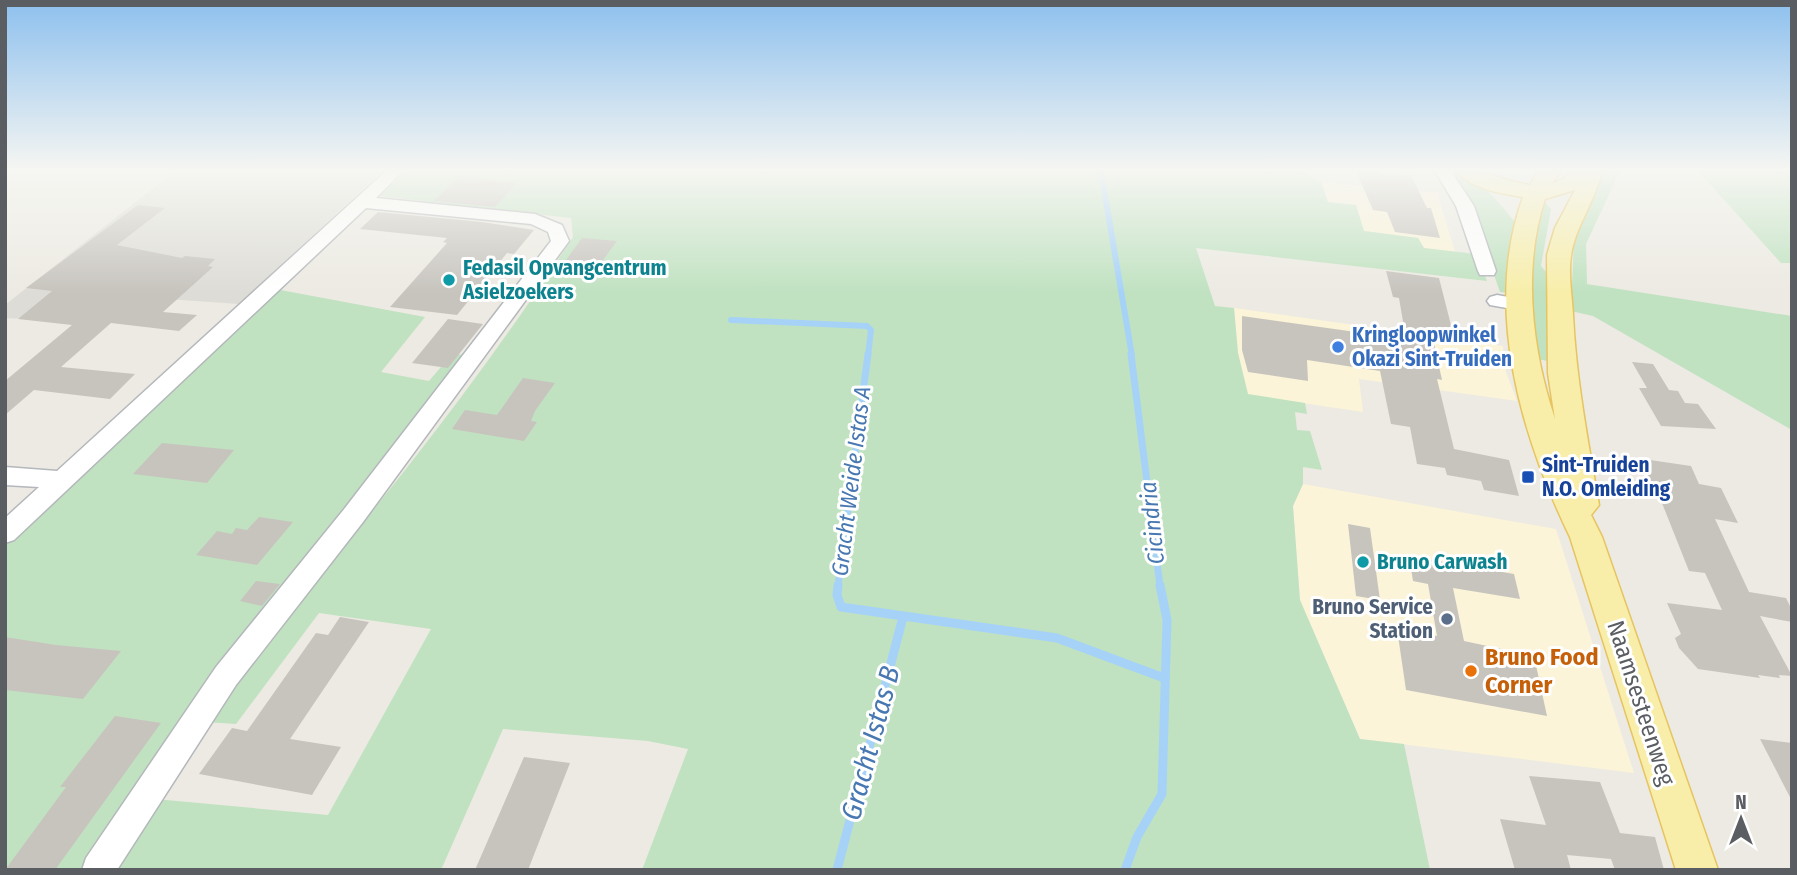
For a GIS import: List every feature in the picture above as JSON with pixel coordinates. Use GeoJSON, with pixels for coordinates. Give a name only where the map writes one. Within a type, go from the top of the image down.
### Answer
{"type":"FeatureCollection","features":[{"type":"Feature","properties":{"kind":"main road"},"geometry":{"type":"LineString","coordinates":[[1515,212],[1527,223]]}},
{"type":"Feature","properties":{"kind":"main road","name":"Naamsesteenweg"},"geometry":{"type":"LineString","coordinates":[[1532,212],[1527,223],[1508,303],[1562,489],[1586,537],[1697,870]]}},
{"type":"Feature","properties":{"kind":"main road"},"geometry":{"type":"LineString","coordinates":[[1550,212],[1559,255]]}},
{"type":"Feature","properties":{"kind":"main road","name":"Naamsesteenweg"},"geometry":{"type":"LineString","coordinates":[[1576,212],[1567,228],[1559,255],[1562,373],[1586,537]]}},
{"type":"Feature","properties":{"kind":"street"},"geometry":{"type":"LineString","coordinates":[[5,533],[351,212]]}},
{"type":"Feature","properties":{"kind":"street"},"geometry":{"type":"LineString","coordinates":[[98,870],[226,676],[354,515],[560,241],[556,229],[535,219],[462,212]]}},
{"type":"Feature","properties":{"kind":"street"},"geometry":{"type":"LineString","coordinates":[[1467,212],[1487,271]]}},
{"type":"Feature","properties":{"kind":"street"},"geometry":{"type":"LineString","coordinates":[[5,475],[60,480]]}},
{"type":"Feature","properties":{"kind":"shaded area"},"geometry":{"type":"Polygon","coordinates":[[[123,212],[338,212],[239,304],[122,296],[88,322],[5,318],[5,305],[123,212]]]}},
{"type":"Feature","properties":{"kind":"shaded area"},"geometry":{"type":"Polygon","coordinates":[[[1358,212],[1443,212],[1455,252],[1424,248],[1418,238],[1364,231],[1358,212]]]}},
{"type":"Feature","properties":{"kind":"shaded area"},"geometry":{"type":"Polygon","coordinates":[[[1234,308],[1503,346],[1506,372],[1517,401],[1359,379],[1363,412],[1248,395],[1238,353],[1234,308]]]}},
{"type":"Feature","properties":{"kind":"shaded area"},"geometry":{"type":"Polygon","coordinates":[[[1303,484],[1556,529],[1634,773],[1360,739],[1300,600],[1293,506],[1303,484]]]}},
{"type":"Feature","properties":{"kind":"green space"},"geometry":{"type":"Polygon","coordinates":[[[517,212],[1358,212],[1364,231],[1418,238],[1424,248],[1476,254],[1487,281],[1196,248],[1215,306],[1234,308],[1238,353],[1248,394],[1305,403],[1307,414],[1295,412],[1297,430],[1310,431],[1322,470],[1303,467],[1303,484],[1293,506],[1300,600],[1360,739],[1404,744],[1430,870],[642,870],[688,749],[648,741],[503,729],[441,870],[109,870],[155,799],[328,815],[431,629],[319,613],[236,724],[205,722],[406,469],[513,326],[573,237],[571,218],[517,212]]]}},
{"type":"Feature","properties":{"kind":"green space"},"geometry":{"type":"Polygon","coordinates":[[[1472,212],[1506,212],[1514,221],[1510,293],[1500,292],[1472,212]]]}},
{"type":"Feature","properties":{"kind":"green space"},"geometry":{"type":"Polygon","coordinates":[[[1540,212],[1551,212],[1541,266],[1552,279],[1553,362],[1532,358],[1525,273],[1540,212]]]}},
{"type":"Feature","properties":{"kind":"green space"},"geometry":{"type":"Polygon","coordinates":[[[1583,212],[1601,212],[1586,244],[1587,284],[1792,316],[1792,430],[1593,316],[1571,311],[1574,236],[1583,212]]]}},
{"type":"Feature","properties":{"kind":"green space"},"geometry":{"type":"Polygon","coordinates":[[[1735,212],[1792,212],[1792,263],[1781,263],[1735,212]]]}},
{"type":"Feature","properties":{"kind":"green space"},"geometry":{"type":"Polygon","coordinates":[[[275,289],[425,317],[381,372],[429,381],[452,354],[467,355],[83,870],[5,870],[5,546],[275,289]]]}},
{"type":"Feature","properties":{"kind":"building"},"geometry":{"type":"Polygon","coordinates":[[[129,212],[160,212],[117,245],[182,258],[215,259],[208,266],[213,267],[163,312],[197,315],[179,331],[111,323],[61,367],[135,374],[110,399],[34,390],[5,415],[5,381],[72,325],[18,319],[52,291],[26,288],[129,212]]]}},
{"type":"Feature","properties":{"kind":"building","name":"Fedasil Opvangcentrum Asielzoekers"},"geometry":{"type":"Polygon","coordinates":[[[378,212],[534,230],[514,254],[507,253],[457,315],[390,307],[447,243],[443,242],[447,238],[360,229],[378,212]]]}},
{"type":"Feature","properties":{"kind":"building"},"geometry":{"type":"Polygon","coordinates":[[[1387,212],[1432,212],[1440,238],[1395,232],[1387,212]]]}},
{"type":"Feature","properties":{"kind":"building"},"geometry":{"type":"Polygon","coordinates":[[[582,238],[617,241],[590,278],[556,274],[582,238]]]}},
{"type":"Feature","properties":{"kind":"building"},"geometry":{"type":"Polygon","coordinates":[[[1386,271],[1439,278],[1453,333],[1431,330],[1442,380],[1437,379],[1454,449],[1509,460],[1519,496],[1484,490],[1481,481],[1447,475],[1445,468],[1417,464],[1410,427],[1391,424],[1380,371],[1307,360],[1308,381],[1248,372],[1242,350],[1242,316],[1406,339],[1399,298],[1393,297],[1386,271]]]}},
{"type":"Feature","properties":{"kind":"building"},"geometry":{"type":"Polygon","coordinates":[[[448,319],[483,324],[448,368],[412,363],[448,319]]]}},
{"type":"Feature","properties":{"kind":"building"},"geometry":{"type":"Polygon","coordinates":[[[1632,362],[1653,364],[1669,390],[1678,391],[1685,403],[1698,404],[1716,429],[1661,426],[1639,388],[1647,388],[1632,362]]]}},
{"type":"Feature","properties":{"kind":"building"},"geometry":{"type":"Polygon","coordinates":[[[523,378],[555,383],[535,411],[531,421],[537,422],[524,441],[452,429],[465,410],[497,415],[523,378]]]}},
{"type":"Feature","properties":{"kind":"building"},"geometry":{"type":"Polygon","coordinates":[[[162,443],[234,450],[207,483],[133,474],[162,443]]]}},
{"type":"Feature","properties":{"kind":"building"},"geometry":{"type":"Polygon","coordinates":[[[1643,459],[1691,466],[1699,484],[1721,488],[1738,523],[1715,519],[1749,592],[1786,598],[1792,610],[1792,622],[1760,616],[1792,676],[1779,675],[1780,678],[1758,675],[1760,678],[1698,669],[1679,648],[1675,638],[1681,634],[1667,603],[1722,610],[1705,573],[1689,571],[1658,493],[1653,493],[1643,459]]]}},
{"type":"Feature","properties":{"kind":"building"},"geometry":{"type":"Polygon","coordinates":[[[259,517],[293,522],[257,565],[196,555],[217,531],[232,534],[236,528],[247,530],[259,517]]]}},
{"type":"Feature","properties":{"kind":"building","name":"Bruno Carwash"},"geometry":{"type":"Polygon","coordinates":[[[1348,524],[1370,528],[1380,600],[1356,596],[1348,524]]]}},
{"type":"Feature","properties":{"kind":"building","name":"Bruno Food Corner"},"geometry":{"type":"Polygon","coordinates":[[[1409,556],[1514,574],[1520,599],[1453,588],[1464,641],[1534,656],[1547,716],[1406,690],[1397,629],[1437,636],[1428,584],[1413,581],[1409,556]]]}},
{"type":"Feature","properties":{"kind":"building"},"geometry":{"type":"Polygon","coordinates":[[[256,581],[280,584],[262,606],[240,601],[256,581]]]}},
{"type":"Feature","properties":{"kind":"building"},"geometry":{"type":"Polygon","coordinates":[[[340,617],[369,622],[290,739],[341,747],[312,795],[199,774],[232,728],[247,731],[316,633],[328,635],[340,617]]]}},
{"type":"Feature","properties":{"kind":"building"},"geometry":{"type":"Polygon","coordinates":[[[5,637],[121,651],[83,699],[5,690],[5,637]]]}},
{"type":"Feature","properties":{"kind":"building"},"geometry":{"type":"Polygon","coordinates":[[[115,716],[161,723],[55,870],[5,870],[66,787],[60,787],[115,716]]]}},
{"type":"Feature","properties":{"kind":"building"},"geometry":{"type":"Polygon","coordinates":[[[1760,739],[1792,743],[1792,801],[1760,739]]]}},
{"type":"Feature","properties":{"kind":"building"},"geometry":{"type":"Polygon","coordinates":[[[524,757],[570,763],[528,870],[475,870],[524,757]]]}},
{"type":"Feature","properties":{"kind":"building"},"geometry":{"type":"Polygon","coordinates":[[[1529,776],[1600,782],[1620,833],[1655,837],[1664,870],[1615,870],[1611,859],[1567,855],[1571,870],[1515,870],[1500,819],[1546,825],[1529,776]]]}},
{"type":"Feature","properties":{"kind":"waterway","name":"Cicindria"},"geometry":{"type":"LineString","coordinates":[[1108,212],[1132,356]]}},
{"type":"Feature","properties":{"kind":"waterway","name":"Gracht Weide Istas A"},"geometry":{"type":"LineString","coordinates":[[731,320],[867,326],[871,330],[868,356]]}},
{"type":"Feature","properties":{"kind":"waterway","name":"Gracht Weide Istas A"},"geometry":{"type":"LineString","coordinates":[[838,586],[868,354]]}},
{"type":"Feature","properties":{"kind":"waterway","name":"Cicindria"},"geometry":{"type":"LineString","coordinates":[[1131,354],[1160,586]]}},
{"type":"Feature","properties":{"kind":"waterway","name":"Gracht Weide Istas A"},"geometry":{"type":"LineString","coordinates":[[838,585],[837,595],[841,607],[1057,638],[1164,678]]}},
{"type":"Feature","properties":{"kind":"waterway","name":"Cicindria"},"geometry":{"type":"LineString","coordinates":[[1125,870],[1137,837],[1162,794],[1167,620],[1160,585]]}},
{"type":"Feature","properties":{"kind":"waterway","name":"Gracht Istas B"},"geometry":{"type":"LineString","coordinates":[[837,870],[903,617]]}},
{"type":"Feature","properties":{"kind":"place","name":"Fedasil Opvangcentrum Asielzoekers"},"geometry":{"type":"Point","coordinates":[449,280]}},
{"type":"Feature","properties":{"kind":"place","name":"Kringloopwinkel Okazi Sint-Truiden"},"geometry":{"type":"Point","coordinates":[1338,347]}},
{"type":"Feature","properties":{"kind":"place","name":"Sint-Truiden N.O. Omleiding"},"geometry":{"type":"Point","coordinates":[1528,477]}},
{"type":"Feature","properties":{"kind":"place","name":"Bruno Carwash"},"geometry":{"type":"Point","coordinates":[1363,562]}},
{"type":"Feature","properties":{"kind":"place","name":"Bruno Service Station"},"geometry":{"type":"Point","coordinates":[1447,619]}},
{"type":"Feature","properties":{"kind":"place","name":"Bruno Food Corner"},"geometry":{"type":"Point","coordinates":[1471,671]}}]}
